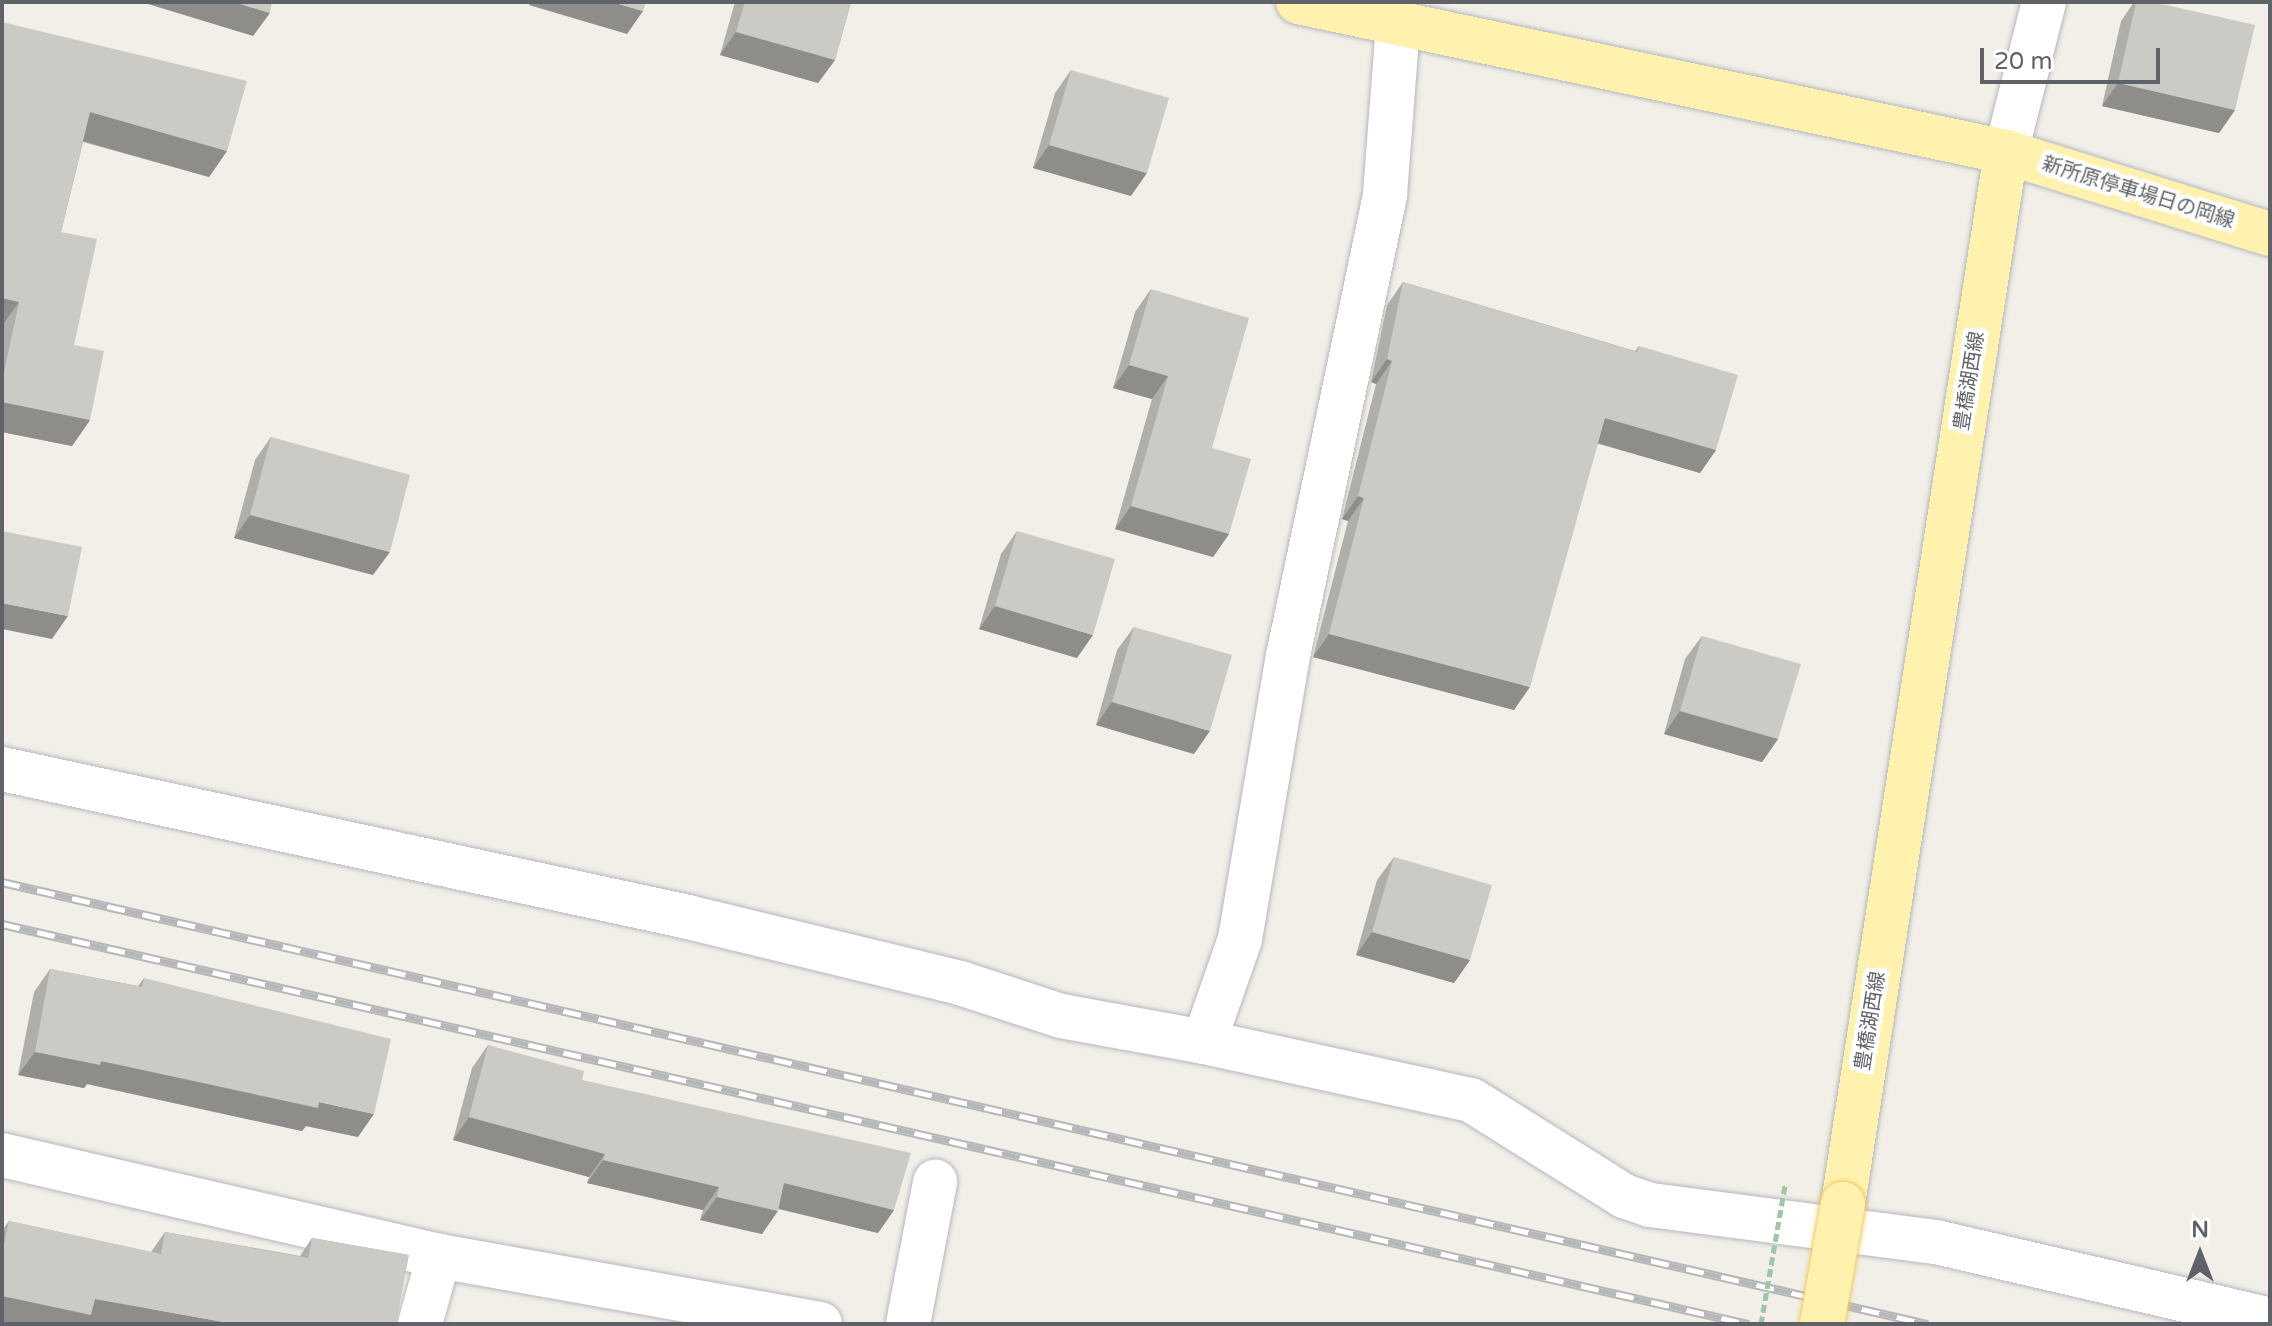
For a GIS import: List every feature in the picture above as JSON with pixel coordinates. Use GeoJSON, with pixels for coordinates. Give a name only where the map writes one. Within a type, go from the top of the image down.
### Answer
{"type":"FeatureCollection","features":[{"type":"Feature","properties":{"kind":"main road"},"geometry":{"type":"LineString","coordinates":[[1298,2],[2006,152]]}},
{"type":"Feature","properties":{"kind":"main road","name":"新所原停車場日の岡線"},"geometry":{"type":"LineString","coordinates":[[2006,152],[2270,234]]}},
{"type":"Feature","properties":{"kind":"main road","name":"豊橋湖西線"},"geometry":{"type":"LineString","coordinates":[[1822,1324],[2006,152]]}},
{"type":"Feature","properties":{"kind":"street"},"geometry":{"type":"LineString","coordinates":[[2006,152],[2044,2]]}},
{"type":"Feature","properties":{"kind":"street"},"geometry":{"type":"LineString","coordinates":[[1204,1042],[1240,939],[1288,656],[1385,194],[1398,24]]}},
{"type":"Feature","properties":{"kind":"street"},"geometry":{"type":"LineString","coordinates":[[2,769],[688,917],[960,983],[1061,1016],[1204,1042],[1471,1100],[1624,1196],[1650,1205],[1936,1242],[2270,1320]]}},
{"type":"Feature","properties":{"kind":"street"},"geometry":{"type":"LineString","coordinates":[[2,1155],[439,1256],[820,1324]]}},
{"type":"Feature","properties":{"kind":"street"},"geometry":{"type":"LineString","coordinates":[[908,1324],[935,1182]]}},
{"type":"Feature","properties":{"kind":"street"},"geometry":{"type":"LineString","coordinates":[[420,1324],[439,1256]]}},
{"type":"Feature","properties":{"kind":"path"},"geometry":{"type":"LineString","coordinates":[[1761,1324],[1785,1185]]}},
{"type":"Feature","properties":{"kind":"building"},"geometry":{"type":"Polygon","coordinates":[[[234,2],[272,2],[270,13],[234,2]]]}},
{"type":"Feature","properties":{"kind":"building"},"geometry":{"type":"Polygon","coordinates":[[[612,2],[646,2],[643,11],[612,2]]]}},
{"type":"Feature","properties":{"kind":"building"},"geometry":{"type":"Polygon","coordinates":[[[745,2],[851,2],[835,60],[736,32],[745,2]]]}},
{"type":"Feature","properties":{"kind":"building"},"geometry":{"type":"Polygon","coordinates":[[[2136,2],[2153,2],[2255,25],[2235,110],[2118,83],[2136,2]]]}},
{"type":"Feature","properties":{"kind":"building"},"geometry":{"type":"Polygon","coordinates":[[[2,22],[247,81],[227,151],[90,112],[61,232],[97,239],[74,345],[104,351],[90,420],[2,402],[2,382],[19,302],[2,298],[2,22]]]}},
{"type":"Feature","properties":{"kind":"building"},"geometry":{"type":"Polygon","coordinates":[[[1071,70],[1169,98],[1147,173],[1049,145],[1071,70]]]}},
{"type":"Feature","properties":{"kind":"building"},"geometry":{"type":"Polygon","coordinates":[[[1403,282],[1637,352],[1639,346],[1738,375],[1716,450],[1605,418],[1530,687],[1329,634],[1364,498],[1358,496],[1392,361],[1387,359],[1403,282]]]}},
{"type":"Feature","properties":{"kind":"building"},"geometry":{"type":"Polygon","coordinates":[[[1151,289],[1249,318],[1212,448],[1251,459],[1229,534],[1131,506],[1168,376],[1129,365],[1151,289]]]}},
{"type":"Feature","properties":{"kind":"building"},"geometry":{"type":"Polygon","coordinates":[[[271,437],[410,475],[390,552],[250,515],[271,437]]]}},
{"type":"Feature","properties":{"kind":"building"},"geometry":{"type":"Polygon","coordinates":[[[2,531],[82,547],[68,616],[2,603],[2,531]]]}},
{"type":"Feature","properties":{"kind":"building"},"geometry":{"type":"Polygon","coordinates":[[[1017,531],[1115,559],[1093,635],[995,606],[1017,531]]]}},
{"type":"Feature","properties":{"kind":"building"},"geometry":{"type":"Polygon","coordinates":[[[1134,627],[1232,655],[1210,731],[1112,702],[1134,627]]]}},
{"type":"Feature","properties":{"kind":"building"},"geometry":{"type":"Polygon","coordinates":[[[1702,636],[1801,664],[1778,739],[1680,711],[1702,636]]]}},
{"type":"Feature","properties":{"kind":"building"},"geometry":{"type":"Polygon","coordinates":[[[1394,857],[1492,885],[1470,960],[1372,932],[1394,857]]]}},
{"type":"Feature","properties":{"kind":"building"},"geometry":{"type":"Polygon","coordinates":[[[50,969],[142,987],[144,978],[391,1039],[374,1114],[319,1102],[318,1108],[101,1061],[100,1065],[35,1052],[50,969]]]}},
{"type":"Feature","properties":{"kind":"building"},"geometry":{"type":"Polygon","coordinates":[[[488,1045],[584,1071],[582,1080],[911,1153],[894,1210],[784,1183],[778,1211],[717,1197],[719,1187],[603,1160],[605,1154],[469,1117],[488,1045]]]}},
{"type":"Feature","properties":{"kind":"building"},"geometry":{"type":"Polygon","coordinates":[[[9,1221],[161,1254],[165,1232],[308,1258],[312,1238],[409,1255],[396,1324],[235,1324],[95,1299],[91,1315],[2,1296],[2,1253],[9,1221]]]}},
{"type":"Feature","properties":{"kind":"railway"},"geometry":{"type":"LineString","coordinates":[[2,882],[1928,1324]]}},
{"type":"Feature","properties":{"kind":"railway"},"geometry":{"type":"LineString","coordinates":[[2,924],[1749,1324]]}}]}
